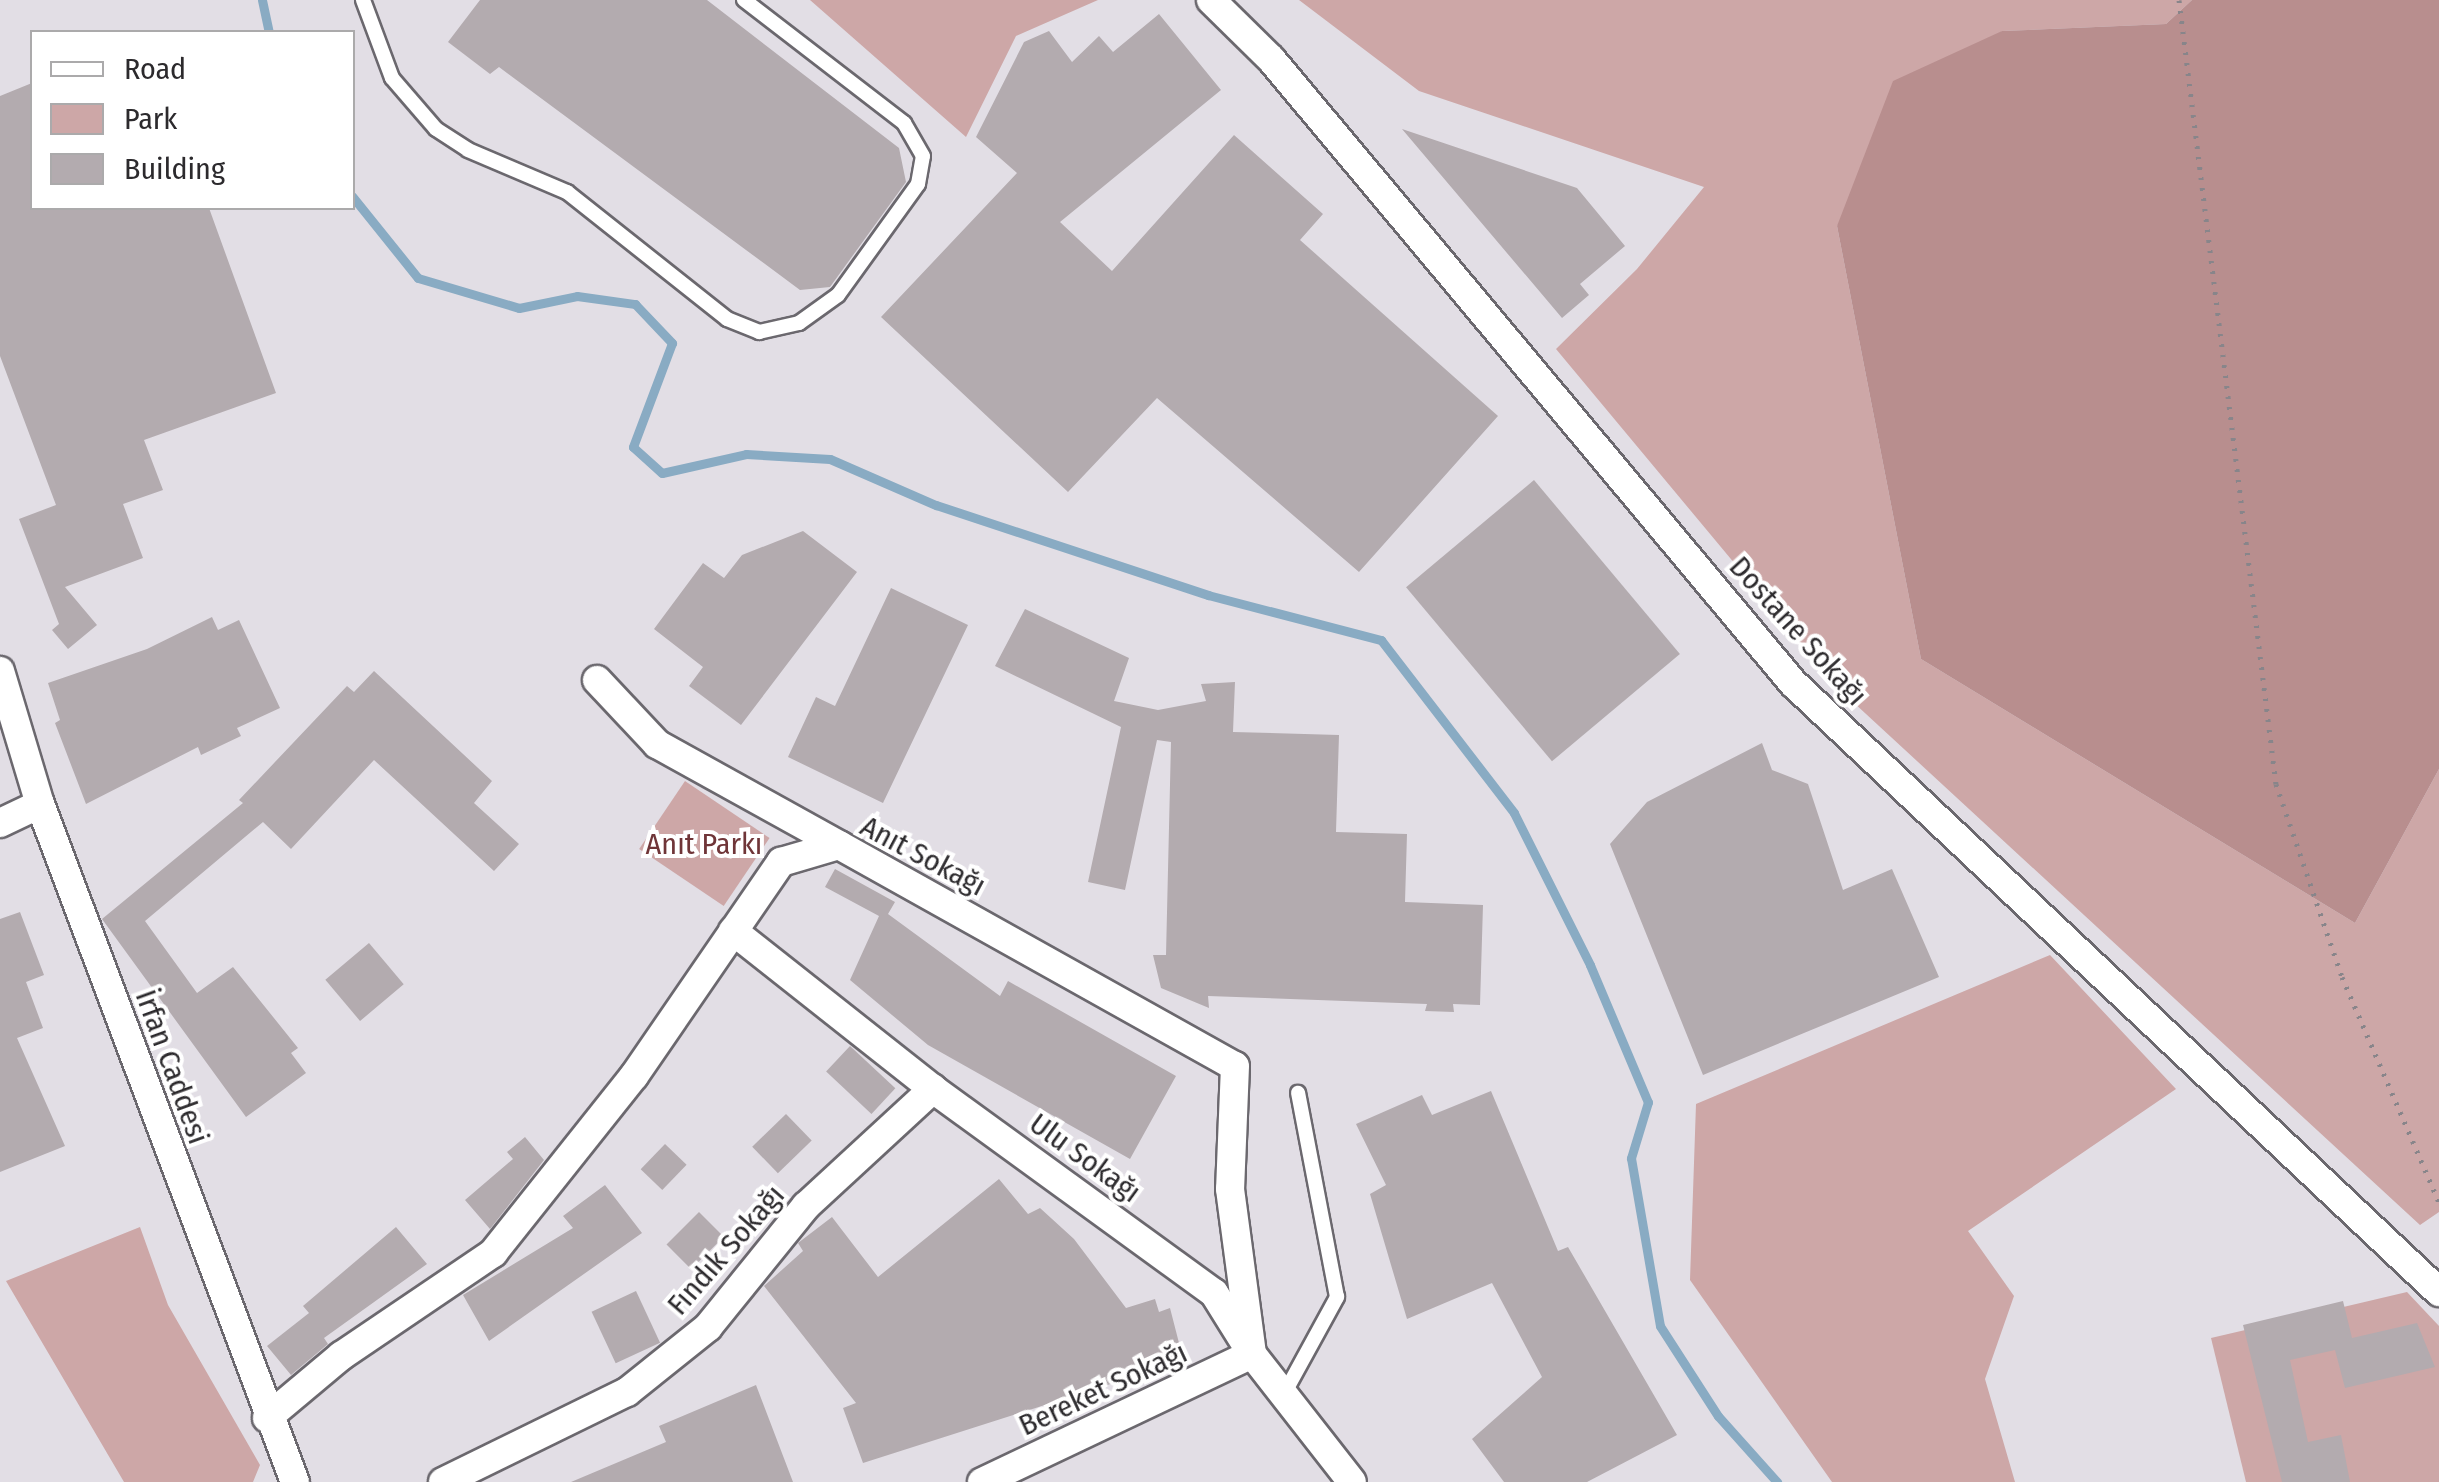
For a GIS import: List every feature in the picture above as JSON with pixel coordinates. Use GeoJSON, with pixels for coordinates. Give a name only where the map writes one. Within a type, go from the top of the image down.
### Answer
{"type":"FeatureCollection","features":[{"type":"Feature","properties":{"kind":"street","name":"Dostane Sokağı"},"geometry":{"type":"LineString","coordinates":[[1211,0],[1282,72],[1793,683],[2439,1292]]}},
{"type":"Feature","properties":{"kind":"street","name":"İrfan Caddesi"},"geometry":{"type":"LineString","coordinates":[[0,671],[40,804],[290,1480]]}},
{"type":"Feature","properties":{"kind":"street"},"geometry":{"type":"LineString","coordinates":[[598,680],[657,744],[838,845]]}},
{"type":"Feature","properties":{"kind":"street"},"geometry":{"type":"LineString","coordinates":[[0,823],[40,804]]}},
{"type":"Feature","properties":{"kind":"street","name":"Anıt Sokağı"},"geometry":{"type":"LineString","coordinates":[[268,1418],[342,1356],[493,1253],[634,1076],[781,862],[838,845],[1235,1066],[1230,1189],[1252,1354]]}},
{"type":"Feature","properties":{"kind":"street","name":"Ulu Sokağı"},"geometry":{"type":"LineString","coordinates":[[733,931],[933,1090],[1214,1293],[1252,1354],[1352,1482]]}},
{"type":"Feature","properties":{"kind":"street","name":"Fındık Sokağı"},"geometry":{"type":"LineString","coordinates":[[443,1482],[627,1392],[708,1327],[806,1206],[933,1090]]}},
{"type":"Feature","properties":{"kind":"street","name":"Bereket Sokağı"},"geometry":{"type":"LineString","coordinates":[[982,1482],[1252,1354]]}},
{"type":"Feature","properties":{"kind":"lane"},"geometry":{"type":"LineString","coordinates":[[363,0],[392,78],[436,129],[468,150],[567,192],[738,327],[759,332],[799,323],[838,295],[918,184],[922,156],[904,122],[744,0]]}},
{"type":"Feature","properties":{"kind":"lane"},"geometry":{"type":"LineString","coordinates":[[1284,1394],[1337,1297],[1298,1094]]}},
{"type":"Feature","properties":{"kind":"path"},"geometry":{"type":"LineString","coordinates":[[2180,0],[2276,784],[2342,977],[2439,1202]]}},
{"type":"Feature","properties":{"kind":"green space"},"geometry":{"type":"Polygon","coordinates":[[[810,0],[1098,0],[1016,36],[966,137],[810,0]]]}},
{"type":"Feature","properties":{"kind":"green space"},"geometry":{"type":"Polygon","coordinates":[[[1299,0],[2192,0],[2166,24],[2002,31],[1837,226],[1921,659],[2355,923],[2439,769],[2439,1212],[2420,1225],[1840,690],[1556,349],[1637,269],[1704,187],[1419,91],[1299,0]]]}},
{"type":"Feature","properties":{"kind":"green space","name":"Anıt Parkı"},"geometry":{"type":"Polygon","coordinates":[[[685,781],[770,838],[724,906],[639,849],[685,781]]]}},
{"type":"Feature","properties":{"kind":"green space"},"geometry":{"type":"Polygon","coordinates":[[[2050,955],[2176,1089],[1968,1231],[2014,1296],[1985,1379],[2015,1482],[1832,1482],[1690,1280],[1696,1104],[2050,955]]]}},
{"type":"Feature","properties":{"kind":"green space"},"geometry":{"type":"Polygon","coordinates":[[[140,1227],[168,1305],[260,1465],[253,1482],[124,1482],[6,1281],[140,1227]]]}},
{"type":"Feature","properties":{"kind":"green space"},"geometry":{"type":"Polygon","coordinates":[[[2407,1292],[2439,1326],[2439,1482],[2246,1482],[2211,1338],[2407,1292]]]}},
{"type":"Feature","properties":{"kind":"shaded area"},"geometry":{"type":"Polygon","coordinates":[[[2192,0],[2439,0],[2439,769],[2355,923],[1921,659],[1837,226],[1893,81],[2002,31],[2166,24],[2192,0]]]}},
{"type":"Feature","properties":{"kind":"building"},"geometry":{"type":"Polygon","coordinates":[[[480,0],[707,0],[899,148],[906,182],[830,287],[800,290],[499,67],[490,74],[448,42],[480,0]]]}},
{"type":"Feature","properties":{"kind":"building"},"geometry":{"type":"Polygon","coordinates":[[[1159,14],[1221,90],[1060,222],[1112,271],[1234,135],[1323,214],[1300,240],[1498,416],[1359,572],[1157,398],[1068,492],[881,317],[1017,173],[976,137],[1024,42],[1049,31],[1072,62],[1099,36],[1113,52],[1159,14]]]}},
{"type":"Feature","properties":{"kind":"building"},"geometry":{"type":"Polygon","coordinates":[[[30,84],[30,210],[210,210],[276,393],[144,440],[163,490],[123,504],[143,558],[65,587],[97,625],[68,649],[52,630],[59,624],[19,519],[56,505],[0,356],[0,96],[30,84]]]}},
{"type":"Feature","properties":{"kind":"building"},"geometry":{"type":"Polygon","coordinates":[[[1402,129],[1577,188],[1625,246],[1580,284],[1589,295],[1562,318],[1402,129]]]}},
{"type":"Feature","properties":{"kind":"building"},"geometry":{"type":"Polygon","coordinates":[[[1534,480],[1680,654],[1552,761],[1406,587],[1534,480]]]}},
{"type":"Feature","properties":{"kind":"building"},"geometry":{"type":"Polygon","coordinates":[[[803,531],[857,572],[741,725],[689,686],[703,667],[654,629],[703,563],[724,578],[742,555],[803,531]]]}},
{"type":"Feature","properties":{"kind":"building"},"geometry":{"type":"Polygon","coordinates":[[[891,588],[968,625],[883,803],[788,757],[816,697],[835,706],[891,588]]]}},
{"type":"Feature","properties":{"kind":"building"},"geometry":{"type":"Polygon","coordinates":[[[1025,609],[1129,658],[1114,701],[1158,710],[1206,701],[1201,684],[1235,682],[1233,732],[1339,735],[1336,832],[1407,834],[1405,902],[1483,905],[1480,1005],[1453,1004],[1454,1012],[1425,1011],[1427,1004],[1208,996],[1209,1008],[1161,988],[1153,955],[1166,955],[1171,742],[1157,740],[1125,890],[1088,882],[1121,727],[995,666],[1025,609]]]}},
{"type":"Feature","properties":{"kind":"building"},"geometry":{"type":"Polygon","coordinates":[[[212,617],[218,630],[239,620],[280,708],[237,728],[241,736],[201,755],[198,747],[86,804],[55,723],[60,720],[48,683],[147,649],[212,617]]]}},
{"type":"Feature","properties":{"kind":"building"},"geometry":{"type":"Polygon","coordinates":[[[374,671],[492,781],[474,803],[519,844],[494,871],[374,760],[291,849],[263,822],[145,921],[197,993],[233,967],[298,1048],[291,1053],[306,1073],[246,1117],[102,919],[243,803],[239,800],[347,686],[354,692],[374,671]]]}},
{"type":"Feature","properties":{"kind":"building"},"geometry":{"type":"Polygon","coordinates":[[[1762,743],[1772,770],[1808,784],[1843,890],[1892,869],[1939,977],[1703,1075],[1610,844],[1647,802],[1762,743]]]}},
{"type":"Feature","properties":{"kind":"building"},"geometry":{"type":"Polygon","coordinates":[[[835,869],[895,902],[888,914],[1000,996],[1008,981],[1176,1076],[1130,1159],[928,1045],[850,980],[879,916],[825,887],[835,869]]]}},
{"type":"Feature","properties":{"kind":"building"},"geometry":{"type":"Polygon","coordinates":[[[20,912],[44,975],[26,982],[43,1028],[17,1038],[65,1146],[0,1172],[0,919],[20,912]]]}},
{"type":"Feature","properties":{"kind":"building"},"geometry":{"type":"Polygon","coordinates":[[[369,943],[404,984],[360,1021],[325,980],[369,943]]]}},
{"type":"Feature","properties":{"kind":"building"},"geometry":{"type":"Polygon","coordinates":[[[850,1046],[895,1088],[871,1114],[826,1072],[850,1046]]]}},
{"type":"Feature","properties":{"kind":"building"},"geometry":{"type":"Polygon","coordinates":[[[1491,1091],[1558,1251],[1568,1247],[1677,1435],[1587,1482],[1504,1482],[1472,1439],[1542,1377],[1492,1283],[1407,1319],[1370,1194],[1386,1185],[1356,1124],[1422,1095],[1432,1115],[1491,1091]]]}},
{"type":"Feature","properties":{"kind":"building"},"geometry":{"type":"Polygon","coordinates":[[[786,1114],[812,1141],[778,1173],[752,1147],[786,1114]]]}},
{"type":"Feature","properties":{"kind":"building"},"geometry":{"type":"Polygon","coordinates":[[[525,1137],[544,1160],[490,1229],[465,1200],[513,1159],[507,1152],[525,1137]]]}},
{"type":"Feature","properties":{"kind":"building"},"geometry":{"type":"Polygon","coordinates":[[[665,1144],[687,1165],[662,1190],[641,1169],[665,1144]]]}},
{"type":"Feature","properties":{"kind":"building"},"geometry":{"type":"Polygon","coordinates":[[[999,1179],[1028,1214],[1040,1208],[1074,1239],[1126,1308],[1155,1299],[1159,1312],[1170,1308],[1179,1343],[1168,1345],[1173,1364],[863,1463],[843,1408],[856,1403],[764,1286],[803,1251],[798,1243],[832,1217],[878,1277],[999,1179]]]}},
{"type":"Feature","properties":{"kind":"building"},"geometry":{"type":"Polygon","coordinates":[[[605,1185],[642,1233],[489,1341],[463,1295],[573,1228],[563,1216],[605,1185]]]}},
{"type":"Feature","properties":{"kind":"building"},"geometry":{"type":"Polygon","coordinates":[[[699,1212],[724,1237],[691,1269],[666,1245],[699,1212]]]}},
{"type":"Feature","properties":{"kind":"building"},"geometry":{"type":"Polygon","coordinates":[[[396,1227],[427,1264],[324,1338],[328,1344],[291,1375],[267,1346],[309,1313],[303,1306],[396,1227]]]}},
{"type":"Feature","properties":{"kind":"building"},"geometry":{"type":"Polygon","coordinates":[[[636,1291],[660,1343],[616,1363],[592,1312],[636,1291]]]}},
{"type":"Feature","properties":{"kind":"building"},"geometry":{"type":"Polygon","coordinates":[[[2343,1301],[2352,1338],[2417,1323],[2435,1367],[2345,1388],[2335,1350],[2290,1360],[2308,1442],[2341,1435],[2350,1482],[2282,1482],[2243,1325],[2343,1301]]]}},
{"type":"Feature","properties":{"kind":"building"},"geometry":{"type":"Polygon","coordinates":[[[756,1385],[793,1482],[571,1482],[666,1442],[659,1426],[756,1385]]]}},
{"type":"Feature","properties":{"kind":"waterway"},"geometry":{"type":"LineString","coordinates":[[262,0],[269,30]]}},
{"type":"Feature","properties":{"kind":"waterway"},"geometry":{"type":"LineString","coordinates":[[355,200],[418,278],[519,308],[577,296],[635,304],[672,343],[633,447],[662,473],[746,454],[830,459],[936,505],[1208,595],[1381,640],[1514,813],[1590,965],[1648,1102],[1631,1158],[1660,1326],[1718,1416],[1777,1482]]}}]}
